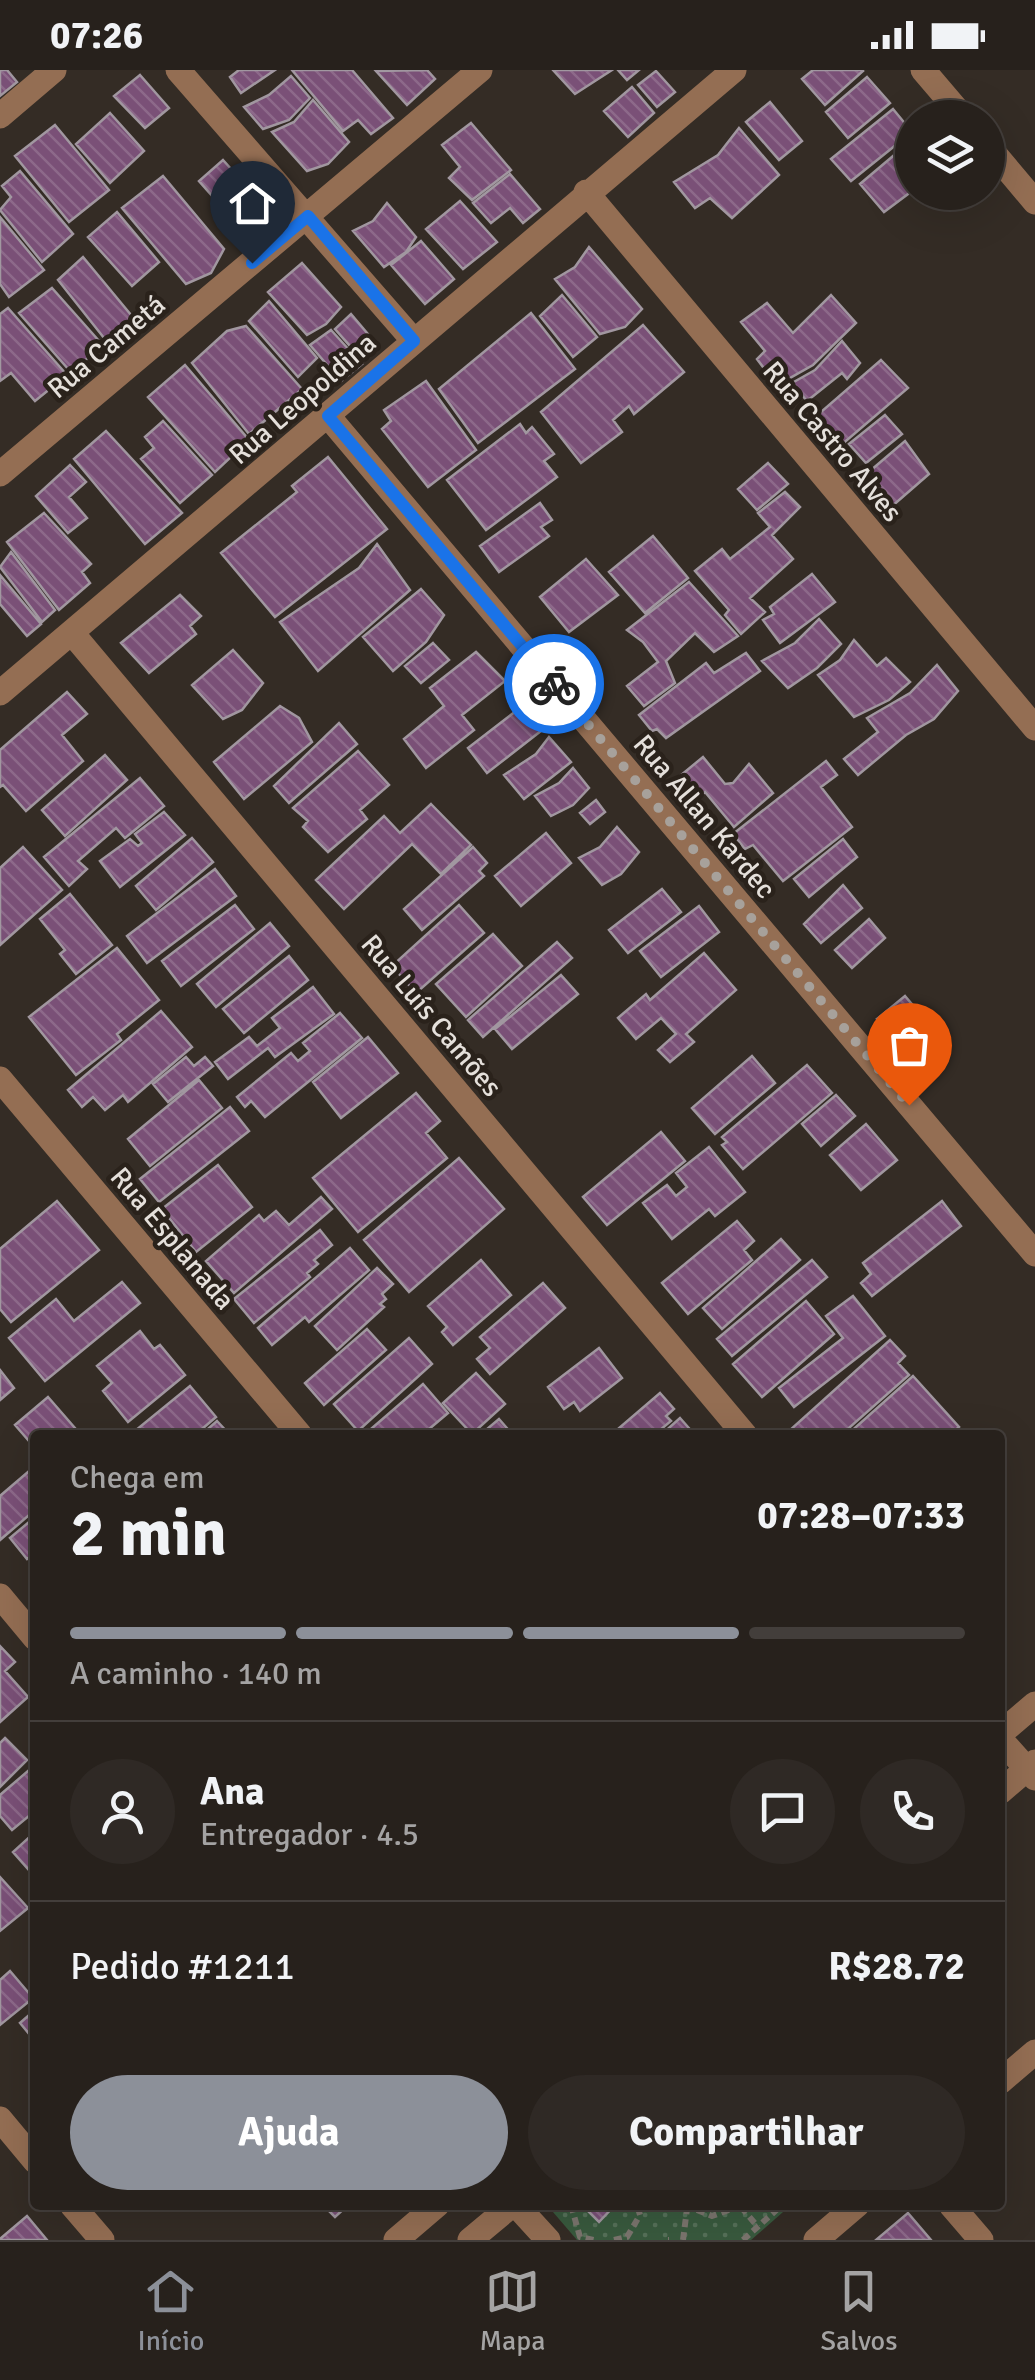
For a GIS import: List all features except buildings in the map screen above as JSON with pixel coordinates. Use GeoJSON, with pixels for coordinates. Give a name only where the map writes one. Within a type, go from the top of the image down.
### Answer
{"type":"FeatureCollection","features":[{"type":"Feature","properties":{"kind":"street"},"geometry":{"type":"LineString","coordinates":[[0,116],[54,70]]}},
{"type":"Feature","properties":{"kind":"street"},"geometry":{"type":"LineString","coordinates":[[178,70],[414,341]]}},
{"type":"Feature","properties":{"kind":"street","name":"Rua Cametá"},"geometry":{"type":"LineString","coordinates":[[0,474],[480,70]]}},
{"type":"Feature","properties":{"kind":"street","name":"Rua Leopoldina"},"geometry":{"type":"LineString","coordinates":[[0,693],[734,70]]}},
{"type":"Feature","properties":{"kind":"street"},"geometry":{"type":"LineString","coordinates":[[924,70],[949,100]]}},
{"type":"Feature","properties":{"kind":"street"},"geometry":{"type":"LineString","coordinates":[[1005,166],[1035,202]]}},
{"type":"Feature","properties":{"kind":"street","name":"Rua Castro Alves"},"geometry":{"type":"LineString","coordinates":[[586,192],[1035,728]]}},
{"type":"Feature","properties":{"kind":"street","name":"Rua Allan Kardec"},"geometry":{"type":"LineString","coordinates":[[328,416],[1035,1254]]}},
{"type":"Feature","properties":{"kind":"street","name":"Rua Luís Camões"},"geometry":{"type":"LineString","coordinates":[[72,633],[741,1430]]}},
{"type":"Feature","properties":{"kind":"street","name":"Rua Esplanada"},"geometry":{"type":"LineString","coordinates":[[0,1079],[296,1430]]}},
{"type":"Feature","properties":{"kind":"street"},"geometry":{"type":"LineString","coordinates":[[0,1596],[30,1632]]}},
{"type":"Feature","properties":{"kind":"street"},"geometry":{"type":"LineString","coordinates":[[1005,1731],[1035,1704]]}},
{"type":"Feature","properties":{"kind":"street"},"geometry":{"type":"LineString","coordinates":[[1005,1741],[1032,1770],[1005,1789]]}},
{"type":"Feature","properties":{"kind":"street"},"geometry":{"type":"LineString","coordinates":[[1005,2078],[1035,2052]]}},
{"type":"Feature","properties":{"kind":"street"},"geometry":{"type":"LineString","coordinates":[[0,2119],[30,2155]]}},
{"type":"Feature","properties":{"kind":"street"},"geometry":{"type":"LineString","coordinates":[[76,2210],[102,2240]]}},
{"type":"Feature","properties":{"kind":"street"},"geometry":{"type":"LineString","coordinates":[[396,2240],[430,2210]]}},
{"type":"Feature","properties":{"kind":"street"},"geometry":{"type":"LineString","coordinates":[[470,2240],[508,2210]]}},
{"type":"Feature","properties":{"kind":"street"},"geometry":{"type":"LineString","coordinates":[[519,2210],[548,2240]]}},
{"type":"Feature","properties":{"kind":"street"},"geometry":{"type":"LineString","coordinates":[[816,2240],[852,2210]]}},
{"type":"Feature","properties":{"kind":"street"},"geometry":{"type":"LineString","coordinates":[[955,2210],[981,2240]]}},
{"type":"Feature","properties":{"kind":"path"},"geometry":{"type":"LineString","coordinates":[[572,2210],[580,2237],[594,2240]]}},
{"type":"Feature","properties":{"kind":"path"},"geometry":{"type":"LineString","coordinates":[[614,2240],[628,2238],[640,2215],[638,2210]]}},
{"type":"Feature","properties":{"kind":"path"},"geometry":{"type":"LineString","coordinates":[[683,2240],[686,2210]]}},
{"type":"Feature","properties":{"kind":"path"},"geometry":{"type":"LineString","coordinates":[[695,2210],[712,2216],[730,2210]]}},
{"type":"Feature","properties":{"kind":"path"},"geometry":{"type":"LineString","coordinates":[[745,2210],[758,2227]]}},
{"type":"Feature","properties":{"kind":"path"},"geometry":{"type":"LineString","coordinates":[[743,2240],[777,2210]]}},
{"type":"Feature","properties":{"kind":"green space"},"geometry":{"type":"Polygon","coordinates":[[[551,2210],[785,2210],[751,2240],[577,2240],[551,2210]]]}},
{"type":"Feature","properties":{"kind":"way so far"},"geometry":{"type":"LineString","coordinates":[[554,684],[909,1105]]}},
{"type":"Feature","properties":{"kind":"route"},"geometry":{"type":"LineString","coordinates":[[252,263],[308,216],[414,341],[328,416],[554,684]]}}]}
